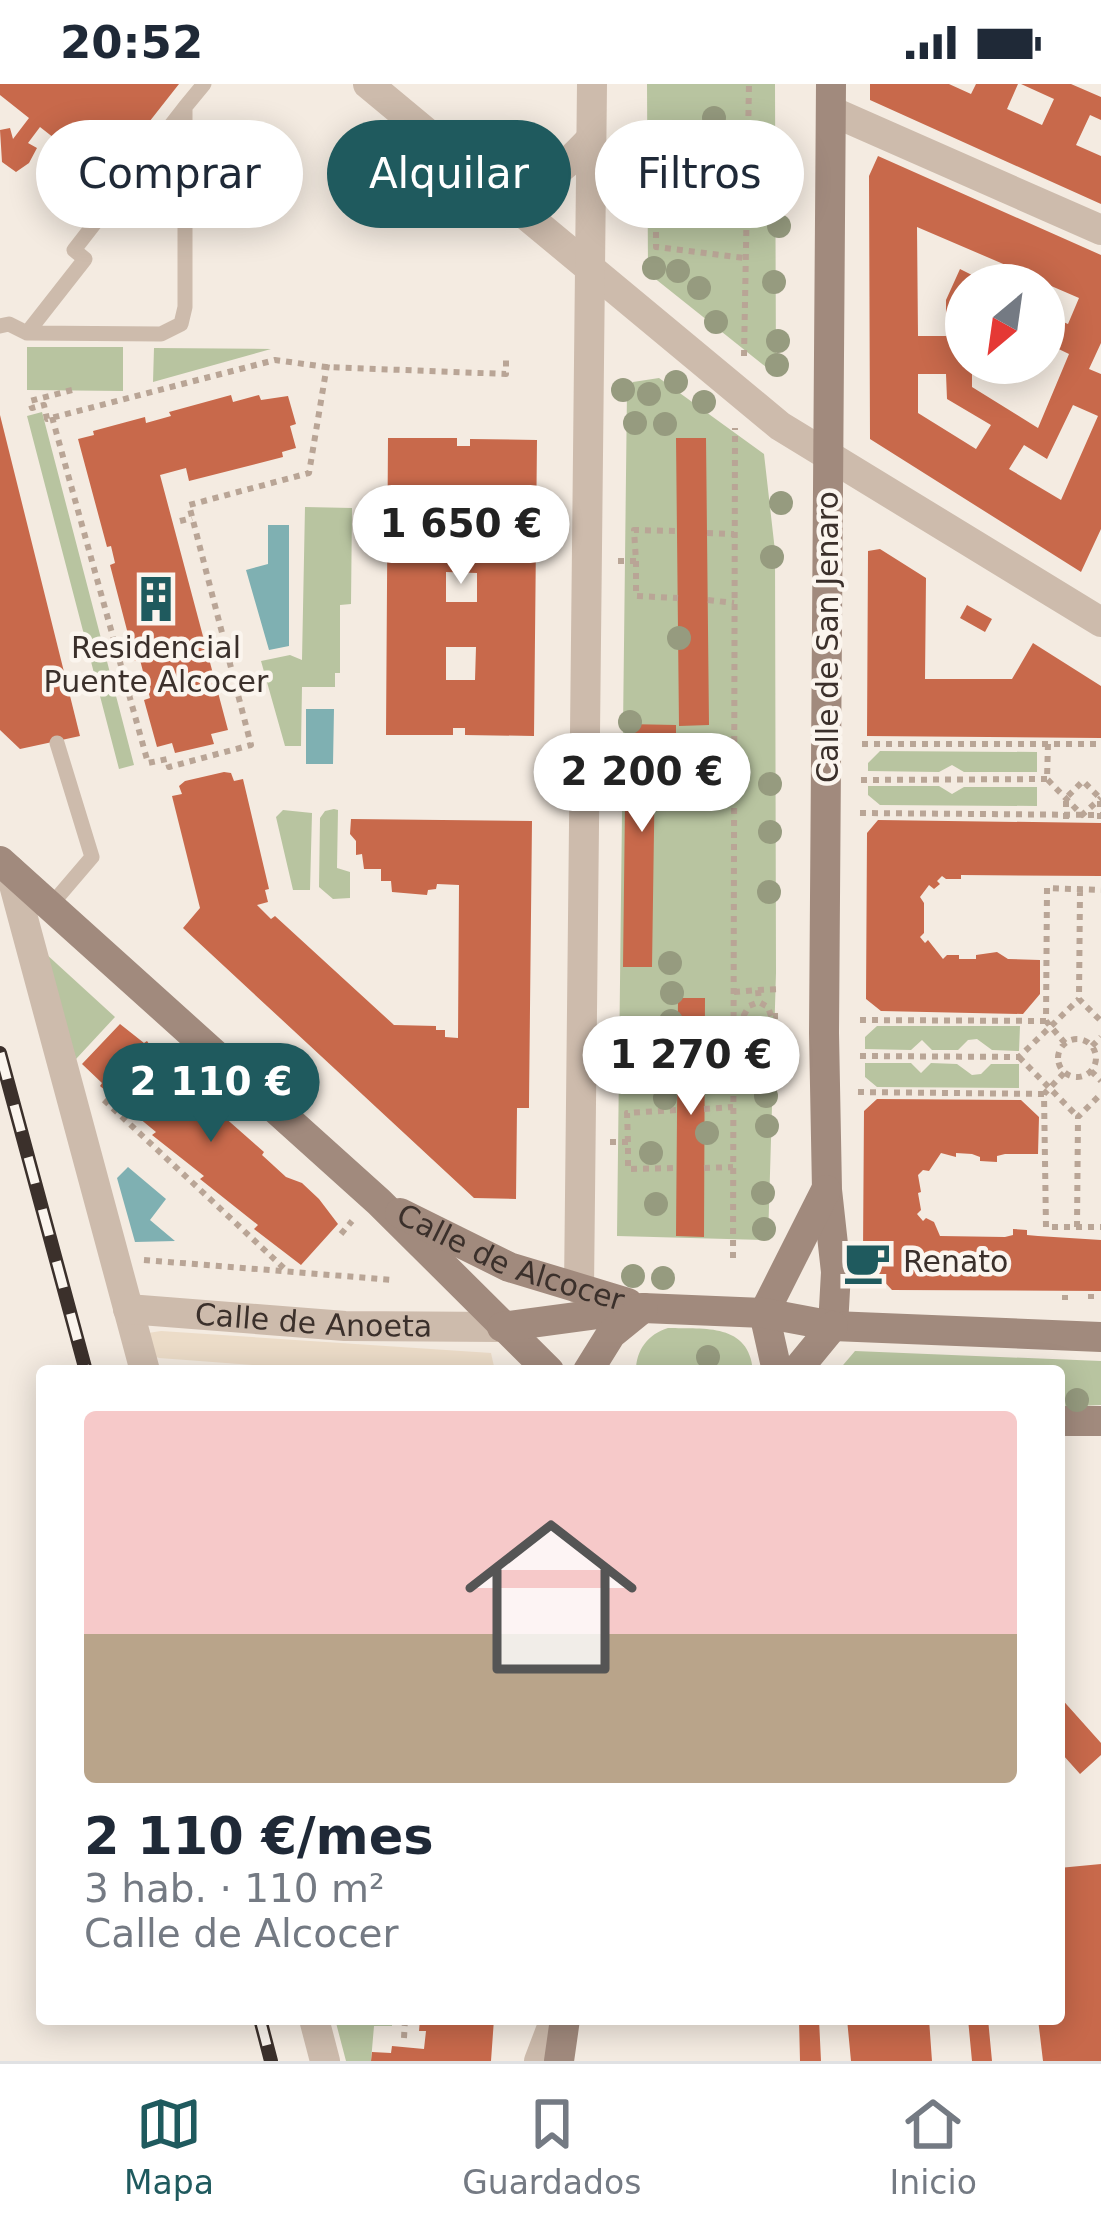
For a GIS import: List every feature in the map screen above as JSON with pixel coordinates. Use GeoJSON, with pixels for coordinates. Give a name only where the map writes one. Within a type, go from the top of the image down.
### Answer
{"type":"FeatureCollection","features":[{"type":"Feature","properties":{"kind":"main road","name":"Calle de San Jenaro"},"geometry":{"type":"LineString","coordinates":[[831,98],[824,1033],[827,1190],[836,1272],[832,1326]]}},
{"type":"Feature","properties":{"kind":"main road","name":"Calle de Alcocer"},"geometry":{"type":"LineString","coordinates":[[5,866],[379,1202],[543,1365]]}},
{"type":"Feature","properties":{"kind":"main road","name":"Calle de San Jenaro"},"geometry":{"type":"LineString","coordinates":[[764,1313],[827,1190]]}},
{"type":"Feature","properties":{"kind":"main road","name":"Calle de Alcocer"},"geometry":{"type":"LineString","coordinates":[[379,1202],[509,1268],[643,1308]]}},
{"type":"Feature","properties":{"kind":"main road","name":"Calle de Alcocer"},"geometry":{"type":"LineString","coordinates":[[592,1365],[610,1334],[643,1308]]}},
{"type":"Feature","properties":{"kind":"main road","name":"Calle de Alcocer"},"geometry":{"type":"LineString","coordinates":[[502,1327],[643,1308],[764,1313],[832,1326],[1101,1337]]}},
{"type":"Feature","properties":{"kind":"main road"},"geometry":{"type":"LineString","coordinates":[[764,1313],[776,1365]]}},
{"type":"Feature","properties":{"kind":"main road"},"geometry":{"type":"LineString","coordinates":[[801,1365],[832,1326]]}},
{"type":"Feature","properties":{"kind":"main road"},"geometry":{"type":"LineString","coordinates":[[1065,1420],[1101,1420]]}},
{"type":"Feature","properties":{"kind":"main road"},"geometry":{"type":"LineString","coordinates":[[560,2061],[564,2025]]}},
{"type":"Feature","properties":{"kind":"street"},"geometry":{"type":"LineString","coordinates":[[368,84],[412,120]]}},
{"type":"Feature","properties":{"kind":"street"},"geometry":{"type":"LineString","coordinates":[[579,1289],[592,84]]}},
{"type":"Feature","properties":{"kind":"street"},"geometry":{"type":"LineString","coordinates":[[831,98],[1101,230]]}},
{"type":"Feature","properties":{"kind":"street"},"geometry":{"type":"LineString","coordinates":[[571,158],[591,139]]}},
{"type":"Feature","properties":{"kind":"street"},"geometry":{"type":"LineString","coordinates":[[542,228],[780,426],[1100,619]]}},
{"type":"Feature","properties":{"kind":"street"},"geometry":{"type":"LineString","coordinates":[[5,866],[143,1365]]}},
{"type":"Feature","properties":{"kind":"street","name":"Calle de Anoeta"},"geometry":{"type":"LineString","coordinates":[[128,1310],[345,1326],[502,1327]]}},
{"type":"Feature","properties":{"kind":"street"},"geometry":{"type":"LineString","coordinates":[[316,2025],[325,2061]]}},
{"type":"Feature","properties":{"kind":"street"},"geometry":{"type":"LineString","coordinates":[[539,2061],[553,2025]]}},
{"type":"Feature","properties":{"kind":"lane"},"geometry":{"type":"LineString","coordinates":[[27,333],[85,259],[74,250],[204,84]]}},
{"type":"Feature","properties":{"kind":"lane"},"geometry":{"type":"LineString","coordinates":[[0,326],[9,324],[27,333],[161,334],[181,323],[185,307],[185,106]]}},
{"type":"Feature","properties":{"kind":"lane"},"geometry":{"type":"LineString","coordinates":[[51,905],[92,857],[57,743]]}},
{"type":"Feature","properties":{"kind":"path"},"geometry":{"type":"LineString","coordinates":[[748,120],[749,84]]}},
{"type":"Feature","properties":{"kind":"path"},"geometry":{"type":"LineString","coordinates":[[656,228],[656,247],[746,258]]}},
{"type":"Feature","properties":{"kind":"path"},"geometry":{"type":"LineString","coordinates":[[744,359],[746,228]]}},
{"type":"Feature","properties":{"kind":"path"},"geometry":{"type":"LineString","coordinates":[[72,390],[30,401],[32,408],[44,405],[47,419],[274,360],[506,374],[506,358]]}},
{"type":"Feature","properties":{"kind":"path"},"geometry":{"type":"LineString","coordinates":[[52,417],[148,763],[167,759],[169,767],[251,745],[189,505],[309,473],[327,363]]}},
{"type":"Feature","properties":{"kind":"path"},"geometry":{"type":"LineString","coordinates":[[733,1258],[735,423]]}},
{"type":"Feature","properties":{"kind":"path"},"geometry":{"type":"LineString","coordinates":[[180,521],[192,518]]}},
{"type":"Feature","properties":{"kind":"path"},"geometry":{"type":"LineString","coordinates":[[677,531],[634,530],[636,596],[678,598]]}},
{"type":"Feature","properties":{"kind":"path"},"geometry":{"type":"LineString","coordinates":[[707,532],[735,534]]}},
{"type":"Feature","properties":{"kind":"path"},"geometry":{"type":"LineString","coordinates":[[614,561],[635,562]]}},
{"type":"Feature","properties":{"kind":"path"},"geometry":{"type":"LineString","coordinates":[[708,600],[735,603]]}},
{"type":"Feature","properties":{"kind":"path"},"geometry":{"type":"LineString","coordinates":[[213,649],[226,646]]}},
{"type":"Feature","properties":{"kind":"path"},"geometry":{"type":"LineString","coordinates":[[862,744],[1101,744]]}},
{"type":"Feature","properties":{"kind":"path"},"geometry":{"type":"LineString","coordinates":[[1047,779],[1048,744]]}},
{"type":"Feature","properties":{"kind":"path"},"geometry":{"type":"LineString","coordinates":[[861,780],[1047,779],[1082,814]]}},
{"type":"Feature","properties":{"kind":"path"},"geometry":{"type":"LineString","coordinates":[[860,813],[1066,817],[1082,814],[1100,817],[1101,798],[1083,781],[1066,798],[1066,817]]}},
{"type":"Feature","properties":{"kind":"path"},"geometry":{"type":"LineString","coordinates":[[1082,814],[1101,798]]}},
{"type":"Feature","properties":{"kind":"path"},"geometry":{"type":"LineString","coordinates":[[1065,1042],[1048,1024],[1047,888],[1066,884],[1101,890],[1101,880]]}},
{"type":"Feature","properties":{"kind":"path"},"geometry":{"type":"LineString","coordinates":[[1080,890],[1079,998],[1101,1021]]}},
{"type":"Feature","properties":{"kind":"path"},"geometry":{"type":"LineString","coordinates":[[734,992],[779,989]]}},
{"type":"Feature","properties":{"kind":"path"},"geometry":{"type":"LineString","coordinates":[[758,990],[759,1002]]}},
{"type":"Feature","properties":{"kind":"path"},"geometry":{"type":"LineString","coordinates":[[860,1055],[1019,1057],[1079,998]]}},
{"type":"Feature","properties":{"kind":"path"},"geometry":{"type":"LineString","coordinates":[[759,1002],[775,1016],[758,1029],[744,1015],[759,1002]]}},
{"type":"Feature","properties":{"kind":"path"},"geometry":{"type":"LineString","coordinates":[[734,1014],[744,1015]]}},
{"type":"Feature","properties":{"kind":"path"},"geometry":{"type":"LineString","coordinates":[[860,1020],[1048,1024]]}},
{"type":"Feature","properties":{"kind":"path"},"geometry":{"type":"LineString","coordinates":[[758,1029],[758,1039]]}},
{"type":"Feature","properties":{"kind":"path"},"geometry":{"type":"LineString","coordinates":[[1092,1046],[1101,1037]]}},
{"type":"Feature","properties":{"kind":"path"},"geometry":{"type":"LineString","coordinates":[[734,1040],[778,1038]]}},
{"type":"Feature","properties":{"kind":"path"},"geometry":{"type":"LineString","coordinates":[[1064,1073],[1081,1077],[1091,1071],[1096,1059],[1092,1046],[1082,1040],[1065,1042]]}},
{"type":"Feature","properties":{"kind":"path"},"geometry":{"type":"LineString","coordinates":[[1064,1073],[1058,1058],[1065,1042]]}},
{"type":"Feature","properties":{"kind":"path"},"geometry":{"type":"LineString","coordinates":[[1019,1057],[1047,1091],[1078,1117]]}},
{"type":"Feature","properties":{"kind":"path"},"geometry":{"type":"LineString","coordinates":[[1091,1071],[1101,1081]]}},
{"type":"Feature","properties":{"kind":"path"},"geometry":{"type":"LineString","coordinates":[[1064,1073],[1047,1091],[1046,1226],[1062,1230],[1101,1227]]}},
{"type":"Feature","properties":{"kind":"path"},"geometry":{"type":"LineString","coordinates":[[67,1083],[82,1080],[288,1272]]}},
{"type":"Feature","properties":{"kind":"path"},"geometry":{"type":"LineString","coordinates":[[858,1092],[1047,1091]]}},
{"type":"Feature","properties":{"kind":"path"},"geometry":{"type":"LineString","coordinates":[[1077,1227],[1078,1117],[1101,1094]]}},
{"type":"Feature","properties":{"kind":"path"},"geometry":{"type":"LineString","coordinates":[[704,1108],[733,1107]]}},
{"type":"Feature","properties":{"kind":"path"},"geometry":{"type":"LineString","coordinates":[[677,1110],[627,1113],[628,1169],[677,1168]]}},
{"type":"Feature","properties":{"kind":"path"},"geometry":{"type":"LineString","coordinates":[[606,1142],[628,1142]]}},
{"type":"Feature","properties":{"kind":"path"},"geometry":{"type":"LineString","coordinates":[[704,1168],[733,1168]]}},
{"type":"Feature","properties":{"kind":"path"},"geometry":{"type":"LineString","coordinates":[[341,1234],[352,1221]]}},
{"type":"Feature","properties":{"kind":"path"},"geometry":{"type":"LineString","coordinates":[[122,1258],[393,1280],[382,1291]]}},
{"type":"Feature","properties":{"kind":"path"},"geometry":{"type":"LineString","coordinates":[[404,2038],[405,2025]]}},
{"type":"Feature","properties":{"kind":"green space"},"geometry":{"type":"Polygon","coordinates":[[[647,84],[775,84],[775,120],[647,120],[647,84]]]}},
{"type":"Feature","properties":{"kind":"green space"},"geometry":{"type":"Polygon","coordinates":[[[648,228],[775,228],[776,375],[648,273],[648,228]]]}},
{"type":"Feature","properties":{"kind":"green space"},"geometry":{"type":"Polygon","coordinates":[[[27,347],[123,347],[123,391],[27,390],[27,347]]]}},
{"type":"Feature","properties":{"kind":"green space"},"geometry":{"type":"Polygon","coordinates":[[[154,348],[271,349],[153,382],[154,348]]]}},
{"type":"Feature","properties":{"kind":"green space"},"geometry":{"type":"Polygon","coordinates":[[[659,378],[764,454],[775,551],[776,973],[768,1240],[617,1236],[627,391],[633,382],[659,378]]]}},
{"type":"Feature","properties":{"kind":"green space"},"geometry":{"type":"Polygon","coordinates":[[[42,412],[134,765],[119,769],[27,416],[42,412]]]}},
{"type":"Feature","properties":{"kind":"green space"},"geometry":{"type":"Polygon","coordinates":[[[305,507],[352,508],[351,604],[340,605],[340,673],[335,673],[335,687],[302,687],[301,746],[285,746],[261,661],[290,655],[302,660],[305,507]]]}},
{"type":"Feature","properties":{"kind":"green space"},"geometry":{"type":"Polygon","coordinates":[[[880,751],[1037,752],[1037,772],[964,772],[952,765],[939,772],[868,771],[868,763],[880,751]]]}},
{"type":"Feature","properties":{"kind":"green space"},"geometry":{"type":"Polygon","coordinates":[[[868,786],[939,786],[952,794],[964,787],[1037,787],[1037,806],[880,805],[868,795],[868,786]]]}},
{"type":"Feature","properties":{"kind":"green space"},"geometry":{"type":"Polygon","coordinates":[[[283,810],[312,813],[310,890],[293,890],[276,817],[283,810]]]}},
{"type":"Feature","properties":{"kind":"green space"},"geometry":{"type":"Polygon","coordinates":[[[338,810],[337,868],[350,872],[350,898],[333,899],[319,887],[320,818],[338,810]]]}},
{"type":"Feature","properties":{"kind":"green space"},"geometry":{"type":"Polygon","coordinates":[[[45,953],[115,1017],[76,1059],[45,953]]]}},
{"type":"Feature","properties":{"kind":"green space"},"geometry":{"type":"Polygon","coordinates":[[[877,1026],[1020,1026],[1019,1051],[992,1050],[977,1039],[968,1040],[958,1050],[932,1050],[922,1040],[911,1050],[865,1049],[865,1037],[877,1026]]]}},
{"type":"Feature","properties":{"kind":"green space"},"geometry":{"type":"Polygon","coordinates":[[[865,1063],[911,1063],[921,1073],[931,1063],[957,1064],[972,1075],[981,1074],[991,1064],[1019,1064],[1019,1088],[877,1087],[865,1077],[865,1063]]]}},
{"type":"Feature","properties":{"kind":"green space"},"geometry":{"type":"Polygon","coordinates":[[[668,1328],[723,1332],[743,1344],[752,1365],[637,1365],[644,1344],[668,1328]]]}},
{"type":"Feature","properties":{"kind":"green space"},"geometry":{"type":"Polygon","coordinates":[[[855,1351],[1101,1361],[1101,1405],[1065,1407],[1065,1365],[843,1365],[855,1351]]]}},
{"type":"Feature","properties":{"kind":"green space"},"geometry":{"type":"Polygon","coordinates":[[[337,2025],[392,2025],[374,2026],[371,2061],[346,2061],[337,2025]]]}},
{"type":"Feature","properties":{"kind":"shaded area"},"geometry":{"type":"Polygon","coordinates":[[[148,1333],[491,1353],[494,1365],[252,1365],[159,1358],[148,1354],[148,1333]]]}},
{"type":"Feature","properties":{"kind":"water"},"geometry":{"type":"Polygon","coordinates":[[[268,525],[289,525],[289,646],[269,650],[246,570],[268,564],[268,525]]]}},
{"type":"Feature","properties":{"kind":"water"},"geometry":{"type":"Polygon","coordinates":[[[306,709],[334,709],[333,764],[306,764],[306,709]]]}},
{"type":"Feature","properties":{"kind":"water"},"geometry":{"type":"Polygon","coordinates":[[[128,1167],[166,1199],[150,1220],[175,1241],[135,1242],[117,1178],[128,1167]]]}},
{"type":"Feature","properties":{"kind":"building"},"geometry":{"type":"Polygon","coordinates":[[[0,84],[179,84],[151,120],[36,120],[36,132],[28,143],[36,150],[29,163],[16,172],[2,162],[0,130],[10,128],[13,139],[29,118],[0,95],[0,84]]]}},
{"type":"Feature","properties":{"kind":"building"},"geometry":{"type":"Polygon","coordinates":[[[870,84],[949,84],[971,94],[976,84],[1018,84],[1007,109],[1042,125],[1054,99],[1021,84],[1071,84],[1101,97],[1101,120],[1090,115],[1076,145],[1101,156],[1101,204],[870,100],[870,84]]]}},
{"type":"Feature","properties":{"kind":"building"},"geometry":{"type":"Polygon","coordinates":[[[878,156],[1101,255],[1101,343],[1089,369],[1101,374],[1101,529],[1081,572],[870,439],[869,176],[878,156]],[[1073,405],[1047,459],[1024,445],[1009,469],[1061,500],[1098,416],[1073,405]]]}},
{"type":"Feature","properties":{"kind":"building","name":"Residencial Puente Alcocer"},"geometry":{"type":"Polygon","coordinates":[[[231,395],[233,402],[259,395],[261,400],[288,396],[296,424],[290,426],[296,448],[282,452],[283,457],[189,481],[186,468],[160,475],[228,730],[211,734],[214,744],[175,753],[172,743],[157,747],[144,700],[150,698],[140,660],[135,661],[110,565],[115,563],[111,546],[107,547],[78,439],[231,395]]]}},
{"type":"Feature","properties":{"kind":"building"},"geometry":{"type":"Polygon","coordinates":[[[0,415],[80,736],[20,749],[0,730],[0,415]]]}},
{"type":"Feature","properties":{"kind":"building"},"geometry":{"type":"Polygon","coordinates":[[[388,438],[457,438],[457,446],[470,446],[470,439],[537,440],[534,736],[465,735],[465,728],[453,728],[453,735],[386,735],[388,438]],[[448,495],[447,528],[477,528],[478,495],[448,495]],[[446,572],[446,602],[477,602],[477,573],[446,572]],[[446,647],[446,680],[475,680],[476,647],[446,647]]]}},
{"type":"Feature","properties":{"kind":"building"},"geometry":{"type":"Polygon","coordinates":[[[676,438],[706,438],[709,725],[679,726],[676,438]]]}},
{"type":"Feature","properties":{"kind":"building"},"geometry":{"type":"Polygon","coordinates":[[[880,549],[926,578],[925,679],[1012,679],[1033,643],[1101,686],[1101,738],[867,736],[868,551],[880,549]]]}},
{"type":"Feature","properties":{"kind":"building"},"geometry":{"type":"Polygon","coordinates":[[[967,605],[992,619],[985,632],[960,618],[967,605]]]}},
{"type":"Feature","properties":{"kind":"building"},"geometry":{"type":"Polygon","coordinates":[[[626,724],[676,725],[676,763],[655,763],[652,967],[623,967],[626,724]]]}},
{"type":"Feature","properties":{"kind":"building"},"geometry":{"type":"Polygon","coordinates":[[[231,773],[234,781],[243,779],[269,889],[265,890],[268,902],[257,905],[394,1025],[436,1026],[436,1030],[445,1030],[445,1037],[458,1038],[459,885],[437,884],[427,895],[392,892],[391,881],[381,881],[381,869],[364,869],[362,854],[356,855],[351,819],[532,821],[529,1108],[517,1108],[516,1199],[474,1198],[183,928],[200,908],[172,796],[182,794],[179,786],[185,781],[231,773]]]}},
{"type":"Feature","properties":{"kind":"building"},"geometry":{"type":"Polygon","coordinates":[[[878,820],[1101,823],[1101,876],[942,876],[937,881],[940,884],[934,889],[929,885],[920,897],[924,933],[920,937],[943,959],[959,955],[959,959],[976,959],[976,955],[997,952],[1008,959],[1040,960],[1040,994],[1023,1014],[881,1011],[866,999],[867,833],[878,820]]]}},
{"type":"Feature","properties":{"kind":"building"},"geometry":{"type":"Polygon","coordinates":[[[678,998],[705,998],[704,1237],[676,1236],[678,998]]]}},
{"type":"Feature","properties":{"kind":"building"},"geometry":{"type":"Polygon","coordinates":[[[120,1024],[158,1051],[172,1071],[286,1177],[302,1183],[338,1224],[301,1265],[254,1229],[258,1225],[200,1179],[204,1176],[152,1135],[156,1132],[100,1086],[82,1064],[120,1024]]]}},
{"type":"Feature","properties":{"kind":"building"},"geometry":{"type":"Polygon","coordinates":[[[877,1099],[1021,1100],[1039,1117],[1038,1154],[1005,1154],[997,1156],[997,1162],[980,1161],[972,1154],[941,1153],[929,1171],[918,1175],[921,1210],[917,1214],[923,1221],[934,1222],[940,1236],[1005,1237],[1013,1235],[1013,1229],[1027,1230],[1027,1235],[1101,1240],[1101,1291],[892,1290],[866,1262],[863,1250],[864,1111],[877,1099]]]}},
{"type":"Feature","properties":{"kind":"building"},"geometry":{"type":"Polygon","coordinates":[[[1065,1703],[1101,1743],[1101,1755],[1080,1774],[1065,1757],[1065,1703]]]}},
{"type":"Feature","properties":{"kind":"building"},"geometry":{"type":"Polygon","coordinates":[[[1101,1864],[1101,2061],[1043,2061],[1039,2025],[1065,2025],[1065,1867],[1101,1864]]]}},
{"type":"Feature","properties":{"kind":"building"},"geometry":{"type":"Polygon","coordinates":[[[420,2025],[494,2025],[491,2061],[371,2061],[372,2052],[391,2053],[392,2046],[424,2049],[426,2031],[419,2031],[420,2025]]]}},
{"type":"Feature","properties":{"kind":"building"},"geometry":{"type":"Polygon","coordinates":[[[799,2025],[819,2025],[821,2061],[800,2061],[799,2025]]]}},
{"type":"Feature","properties":{"kind":"building"},"geometry":{"type":"Polygon","coordinates":[[[848,2025],[929,2025],[932,2061],[851,2061],[848,2025]]]}},
{"type":"Feature","properties":{"kind":"building"},"geometry":{"type":"Polygon","coordinates":[[[969,2025],[989,2025],[992,2061],[972,2061],[969,2025]]]}},
{"type":"Feature","properties":{"kind":"railway"},"geometry":{"type":"LineString","coordinates":[[0,1053],[84,1365]]}},
{"type":"Feature","properties":{"kind":"railway"},"geometry":{"type":"LineString","coordinates":[[262,2025],[271,2061]]}},
{"type":"Feature","properties":{"kind":"place","name":"Residencial Puente Alcocer"},"geometry":{"type":"Point","coordinates":[156,599]}},
{"type":"Feature","properties":{"kind":"place","name":"Renato"},"geometry":{"type":"Point","coordinates":[867,1262]}}]}
